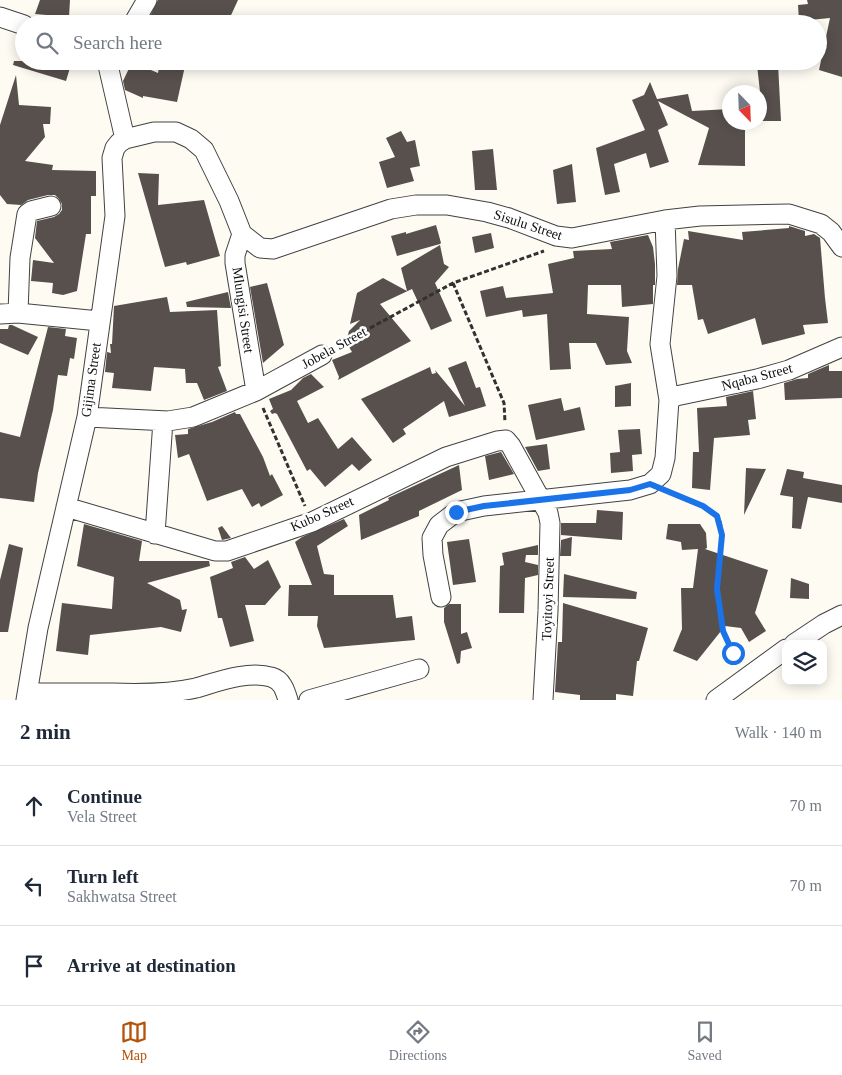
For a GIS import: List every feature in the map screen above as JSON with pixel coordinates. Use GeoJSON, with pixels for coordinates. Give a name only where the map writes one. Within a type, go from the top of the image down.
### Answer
{"type":"FeatureCollection","features":[{"type":"Feature","properties":{"kind":"street"},"geometry":{"type":"LineString","coordinates":[[138,15],[147,0]]}},
{"type":"Feature","properties":{"kind":"street"},"geometry":{"type":"LineString","coordinates":[[0,17],[15,22]]}},
{"type":"Feature","properties":{"kind":"street"},"geometry":{"type":"LineString","coordinates":[[109,70],[125,139],[154,132],[176,132],[191,139],[204,150],[229,201],[242,234]]}},
{"type":"Feature","properties":{"kind":"street","name":"Gijima Street"},"geometry":{"type":"LineString","coordinates":[[27,696],[38,628],[87,417],[115,216],[112,158],[115,148],[125,139]]}},
{"type":"Feature","properties":{"kind":"street","name":"Sisulu Street"},"geometry":{"type":"LineString","coordinates":[[242,234],[260,248],[273,249],[391,209],[447,205],[487,212],[509,218],[556,236],[572,238],[665,220],[700,216],[789,214],[822,224],[831,232],[842,247]]}},
{"type":"Feature","properties":{"kind":"street"},"geometry":{"type":"LineString","coordinates":[[51,206],[26,214],[9,314],[99,320]]}},
{"type":"Feature","properties":{"kind":"street"},"geometry":{"type":"LineString","coordinates":[[441,597],[433,555],[432,538],[439,525],[456,512],[484,506],[630,490],[650,484],[661,474],[665,458],[669,400],[660,344],[667,276],[665,220]]}},
{"type":"Feature","properties":{"kind":"street","name":"Mlungisi Street"},"geometry":{"type":"LineString","coordinates":[[242,234],[235,255],[235,263],[256,392]]}},
{"type":"Feature","properties":{"kind":"street","name":"Nqaba Street"},"geometry":{"type":"LineString","coordinates":[[669,400],[676,396],[757,379],[789,370],[842,347]]}},
{"type":"Feature","properties":{"kind":"street","name":"Jobela Street"},"geometry":{"type":"LineString","coordinates":[[87,417],[163,421],[181,420],[256,392],[322,355]]}},
{"type":"Feature","properties":{"kind":"street"},"geometry":{"type":"LineString","coordinates":[[154,534],[163,421]]}},
{"type":"Feature","properties":{"kind":"street"},"geometry":{"type":"LineString","coordinates":[[506,440],[542,501]]}},
{"type":"Feature","properties":{"kind":"street","name":"Kubo Street"},"geometry":{"type":"LineString","coordinates":[[66,507],[215,551],[227,551],[312,522],[446,457],[506,440]]}},
{"type":"Feature","properties":{"kind":"street","name":"Toyitoyi Street"},"geometry":{"type":"LineString","coordinates":[[542,501],[548,512],[550,524],[543,700]]}},
{"type":"Feature","properties":{"kind":"street"},"geometry":{"type":"LineString","coordinates":[[800,640],[842,615]]}},
{"type":"Feature","properties":{"kind":"street"},"geometry":{"type":"LineString","coordinates":[[716,700],[782,653]]}},
{"type":"Feature","properties":{"kind":"street"},"geometry":{"type":"LineString","coordinates":[[309,700],[419,669]]}},
{"type":"Feature","properties":{"kind":"street"},"geometry":{"type":"LineString","coordinates":[[27,696],[145,694],[193,688],[236,677],[259,676],[271,677],[284,686],[288,700]]}},
{"type":"Feature","properties":{"kind":"path","name":"Jobela Street"},"geometry":{"type":"LineString","coordinates":[[322,355],[453,282],[549,250],[572,238]]}},
{"type":"Feature","properties":{"kind":"path"},"geometry":{"type":"LineString","coordinates":[[453,282],[504,403],[506,440]]}},
{"type":"Feature","properties":{"kind":"path"},"geometry":{"type":"LineString","coordinates":[[256,392],[312,522]]}},
{"type":"Feature","properties":{"kind":"path"},"geometry":{"type":"LineString","coordinates":[[650,484],[703,506],[717,516],[722,535],[717,589],[723,631],[733,653],[750,675]]}},
{"type":"Feature","properties":{"kind":"building"},"geometry":{"type":"Polygon","coordinates":[[[40,0],[70,0],[69,15],[35,14],[40,0]]]}},
{"type":"Feature","properties":{"kind":"building"},"geometry":{"type":"Polygon","coordinates":[[[158,0],[238,0],[231,15],[150,15],[158,0]]]}},
{"type":"Feature","properties":{"kind":"building"},"geometry":{"type":"Polygon","coordinates":[[[807,0],[842,0],[842,77],[819,70],[827,70],[827,32],[830,18],[827,18],[827,15],[799,15],[798,5],[808,4],[807,0]]]}},
{"type":"Feature","properties":{"kind":"building"},"geometry":{"type":"Polygon","coordinates":[[[30,70],[69,70],[66,81],[30,70]]]}},
{"type":"Feature","properties":{"kind":"building"},"geometry":{"type":"Polygon","coordinates":[[[128,70],[151,70],[158,73],[158,70],[184,70],[177,102],[143,96],[143,98],[125,90],[123,81],[128,70]]]}},
{"type":"Feature","properties":{"kind":"building"},"geometry":{"type":"Polygon","coordinates":[[[758,70],[778,70],[781,121],[767,121],[767,85],[759,85],[758,70]]]}},
{"type":"Feature","properties":{"kind":"building"},"geometry":{"type":"Polygon","coordinates":[[[16,75],[19,105],[51,107],[50,124],[43,124],[45,137],[25,161],[53,165],[52,170],[96,171],[96,196],[91,196],[91,234],[86,234],[77,291],[63,295],[52,293],[53,283],[31,281],[33,260],[54,263],[35,238],[37,221],[54,217],[62,210],[62,204],[59,199],[55,195],[48,195],[28,200],[21,205],[7,204],[0,195],[0,125],[16,75]]]}},
{"type":"Feature","properties":{"kind":"building"},"geometry":{"type":"Polygon","coordinates":[[[650,82],[657,99],[688,94],[692,111],[722,109],[722,130],[745,130],[745,166],[698,165],[709,128],[658,101],[668,125],[658,130],[669,162],[650,168],[646,153],[614,164],[620,192],[605,195],[596,148],[645,130],[632,100],[644,95],[650,82]]]}},
{"type":"Feature","properties":{"kind":"building"},"geometry":{"type":"Polygon","coordinates":[[[401,131],[407,142],[415,140],[420,166],[410,168],[414,181],[387,188],[379,162],[395,157],[386,138],[401,131]]]}},
{"type":"Feature","properties":{"kind":"building"},"geometry":{"type":"Polygon","coordinates":[[[493,149],[497,190],[475,190],[472,151],[493,149]]]}},
{"type":"Feature","properties":{"kind":"building"},"geometry":{"type":"Polygon","coordinates":[[[572,164],[576,202],[557,204],[553,170],[572,164]]]}},
{"type":"Feature","properties":{"kind":"building"},"geometry":{"type":"Polygon","coordinates":[[[138,173],[159,174],[158,205],[204,200],[220,256],[187,265],[186,262],[165,267],[138,173]]]}},
{"type":"Feature","properties":{"kind":"building"},"geometry":{"type":"Polygon","coordinates":[[[436,225],[440,244],[397,256],[391,236],[406,232],[406,234],[436,225]]]}},
{"type":"Feature","properties":{"kind":"building"},"geometry":{"type":"Polygon","coordinates":[[[789,226],[805,231],[805,236],[814,234],[820,238],[828,323],[803,325],[805,334],[762,345],[755,318],[708,334],[703,319],[698,320],[692,285],[677,285],[684,239],[689,240],[688,231],[743,240],[742,232],[789,228],[789,226]]]}},
{"type":"Feature","properties":{"kind":"building"},"geometry":{"type":"Polygon","coordinates":[[[491,233],[494,248],[475,253],[472,237],[491,233]]]}},
{"type":"Feature","properties":{"kind":"building"},"geometry":{"type":"Polygon","coordinates":[[[648,235],[653,247],[655,264],[653,304],[622,307],[621,285],[588,285],[587,314],[629,317],[627,351],[632,363],[606,365],[596,343],[569,343],[571,369],[550,370],[547,314],[523,317],[522,310],[486,317],[480,291],[503,286],[506,298],[553,293],[548,264],[574,258],[573,251],[612,249],[610,242],[648,235]]]}},
{"type":"Feature","properties":{"kind":"building"},"geometry":{"type":"Polygon","coordinates":[[[440,245],[444,264],[449,267],[435,283],[452,321],[431,330],[412,289],[380,304],[411,341],[338,380],[339,377],[332,360],[352,352],[346,342],[349,331],[360,320],[350,324],[357,293],[383,278],[407,291],[401,268],[440,245]]]}},
{"type":"Feature","properties":{"kind":"building"},"geometry":{"type":"Polygon","coordinates":[[[267,283],[284,345],[263,363],[250,287],[267,283]]]}},
{"type":"Feature","properties":{"kind":"building"},"geometry":{"type":"Polygon","coordinates":[[[228,292],[231,308],[187,307],[186,302],[228,292]]]}},
{"type":"Feature","properties":{"kind":"building"},"geometry":{"type":"Polygon","coordinates":[[[167,297],[170,312],[217,310],[221,366],[218,367],[227,391],[204,400],[197,383],[186,383],[185,369],[154,367],[151,391],[112,388],[114,373],[105,372],[107,352],[111,353],[110,344],[112,344],[114,306],[167,297]]]}},
{"type":"Feature","properties":{"kind":"building"},"geometry":{"type":"Polygon","coordinates":[[[9,325],[38,337],[28,355],[0,343],[0,329],[8,329],[9,325]]]}},
{"type":"Feature","properties":{"kind":"building"},"geometry":{"type":"Polygon","coordinates":[[[48,327],[66,329],[65,336],[77,338],[74,359],[70,358],[67,376],[58,375],[53,410],[38,473],[34,502],[0,498],[0,432],[20,437],[48,327]]]}},
{"type":"Feature","properties":{"kind":"building"},"geometry":{"type":"Polygon","coordinates":[[[466,361],[476,388],[480,387],[486,406],[449,417],[444,401],[403,429],[406,434],[393,443],[361,399],[430,367],[432,374],[436,373],[435,370],[465,406],[448,368],[466,361]]]}},
{"type":"Feature","properties":{"kind":"building"},"geometry":{"type":"Polygon","coordinates":[[[829,365],[829,371],[842,371],[842,398],[785,400],[784,383],[808,378],[808,374],[829,365]]]}},
{"type":"Feature","properties":{"kind":"building"},"geometry":{"type":"Polygon","coordinates":[[[311,374],[324,387],[297,401],[308,423],[318,418],[338,449],[352,437],[372,460],[359,471],[352,464],[325,487],[310,469],[307,471],[277,414],[272,414],[270,411],[273,409],[269,399],[291,390],[303,378],[311,374]]]}},
{"type":"Feature","properties":{"kind":"building"},"geometry":{"type":"Polygon","coordinates":[[[631,383],[631,406],[615,407],[615,386],[631,383]]]}},
{"type":"Feature","properties":{"kind":"building"},"geometry":{"type":"Polygon","coordinates":[[[753,391],[756,419],[748,420],[750,435],[714,438],[710,490],[692,488],[693,452],[699,452],[697,408],[727,406],[726,397],[753,391]]]}},
{"type":"Feature","properties":{"kind":"building"},"geometry":{"type":"Polygon","coordinates":[[[561,398],[564,411],[580,407],[585,430],[536,440],[528,405],[561,398]]]}},
{"type":"Feature","properties":{"kind":"building"},"geometry":{"type":"Polygon","coordinates":[[[235,412],[240,414],[263,457],[270,476],[272,474],[283,495],[261,507],[259,503],[252,507],[242,489],[207,501],[189,454],[178,458],[175,435],[188,434],[188,429],[212,422],[235,412]]]}},
{"type":"Feature","properties":{"kind":"building"},"geometry":{"type":"Polygon","coordinates":[[[640,429],[642,454],[632,455],[633,471],[611,473],[610,453],[620,452],[618,430],[640,429]]]}},
{"type":"Feature","properties":{"kind":"building"},"geometry":{"type":"Polygon","coordinates":[[[547,444],[550,469],[538,471],[525,447],[547,444]]]}},
{"type":"Feature","properties":{"kind":"building"},"geometry":{"type":"Polygon","coordinates":[[[501,452],[514,474],[489,480],[485,456],[501,452]]]}},
{"type":"Feature","properties":{"kind":"building"},"geometry":{"type":"Polygon","coordinates":[[[459,465],[462,490],[419,511],[419,516],[361,540],[359,515],[389,500],[388,498],[459,465]]]}},
{"type":"Feature","properties":{"kind":"building"},"geometry":{"type":"Polygon","coordinates":[[[746,468],[766,469],[744,515],[746,468]]]}},
{"type":"Feature","properties":{"kind":"building"},"geometry":{"type":"Polygon","coordinates":[[[787,469],[804,472],[803,478],[842,485],[842,503],[808,497],[801,529],[792,528],[793,497],[780,495],[787,469]]]}},
{"type":"Feature","properties":{"kind":"building"},"geometry":{"type":"Polygon","coordinates":[[[597,510],[623,512],[622,540],[561,535],[561,523],[596,523],[597,510]]]}},
{"type":"Feature","properties":{"kind":"building"},"geometry":{"type":"Polygon","coordinates":[[[344,519],[348,526],[317,546],[324,574],[334,575],[334,595],[393,595],[396,618],[412,616],[415,640],[324,648],[317,626],[318,616],[288,616],[289,585],[312,585],[295,542],[302,537],[344,519]]]}},
{"type":"Feature","properties":{"kind":"building"},"geometry":{"type":"Polygon","coordinates":[[[84,524],[142,541],[139,561],[209,561],[210,566],[147,583],[180,600],[182,610],[187,609],[181,632],[161,627],[90,635],[88,655],[56,651],[62,603],[112,609],[114,577],[77,566],[84,524]]]}},
{"type":"Feature","properties":{"kind":"building"},"geometry":{"type":"Polygon","coordinates":[[[668,524],[700,524],[706,533],[707,548],[705,549],[768,570],[755,613],[766,631],[749,642],[741,628],[725,626],[697,661],[673,651],[682,629],[681,588],[693,588],[698,549],[682,550],[681,542],[666,539],[668,524]]]}},
{"type":"Feature","properties":{"kind":"building"},"geometry":{"type":"Polygon","coordinates":[[[222,526],[231,538],[222,540],[218,528],[222,526]]]}},
{"type":"Feature","properties":{"kind":"building"},"geometry":{"type":"Polygon","coordinates":[[[572,537],[571,556],[560,556],[561,540],[572,537]]]}},
{"type":"Feature","properties":{"kind":"building"},"geometry":{"type":"Polygon","coordinates":[[[469,539],[476,582],[453,585],[447,542],[469,539]]]}},
{"type":"Feature","properties":{"kind":"building"},"geometry":{"type":"Polygon","coordinates":[[[9,544],[23,548],[8,632],[0,632],[0,580],[9,544]]]}},
{"type":"Feature","properties":{"kind":"building"},"geometry":{"type":"Polygon","coordinates":[[[538,545],[538,555],[526,555],[525,562],[538,565],[538,575],[525,578],[524,613],[499,613],[500,566],[504,565],[502,553],[538,545]]]}},
{"type":"Feature","properties":{"kind":"building"},"geometry":{"type":"Polygon","coordinates":[[[245,557],[254,569],[268,560],[281,587],[265,605],[245,605],[254,641],[230,647],[222,618],[218,618],[210,577],[233,568],[231,562],[245,557]]]}},
{"type":"Feature","properties":{"kind":"building"},"geometry":{"type":"Polygon","coordinates":[[[564,574],[637,592],[636,599],[563,597],[564,574]]]}},
{"type":"Feature","properties":{"kind":"building"},"geometry":{"type":"Polygon","coordinates":[[[791,578],[809,584],[809,599],[790,598],[791,578]]]}},
{"type":"Feature","properties":{"kind":"building"},"geometry":{"type":"Polygon","coordinates":[[[563,603],[648,628],[639,661],[637,661],[633,696],[616,694],[616,700],[580,700],[580,695],[555,692],[558,642],[562,642],[563,603]]]}},
{"type":"Feature","properties":{"kind":"building"},"geometry":{"type":"Polygon","coordinates":[[[449,604],[461,604],[461,634],[467,632],[472,648],[461,651],[460,663],[457,664],[444,622],[444,608],[449,604]]]}},
{"type":"Feature","properties":{"kind":"route"},"geometry":{"type":"LineString","coordinates":[[456,512],[484,506],[590,496],[630,490],[650,484],[703,506],[717,516],[722,535],[717,589],[723,631],[733,653]]}}]}
